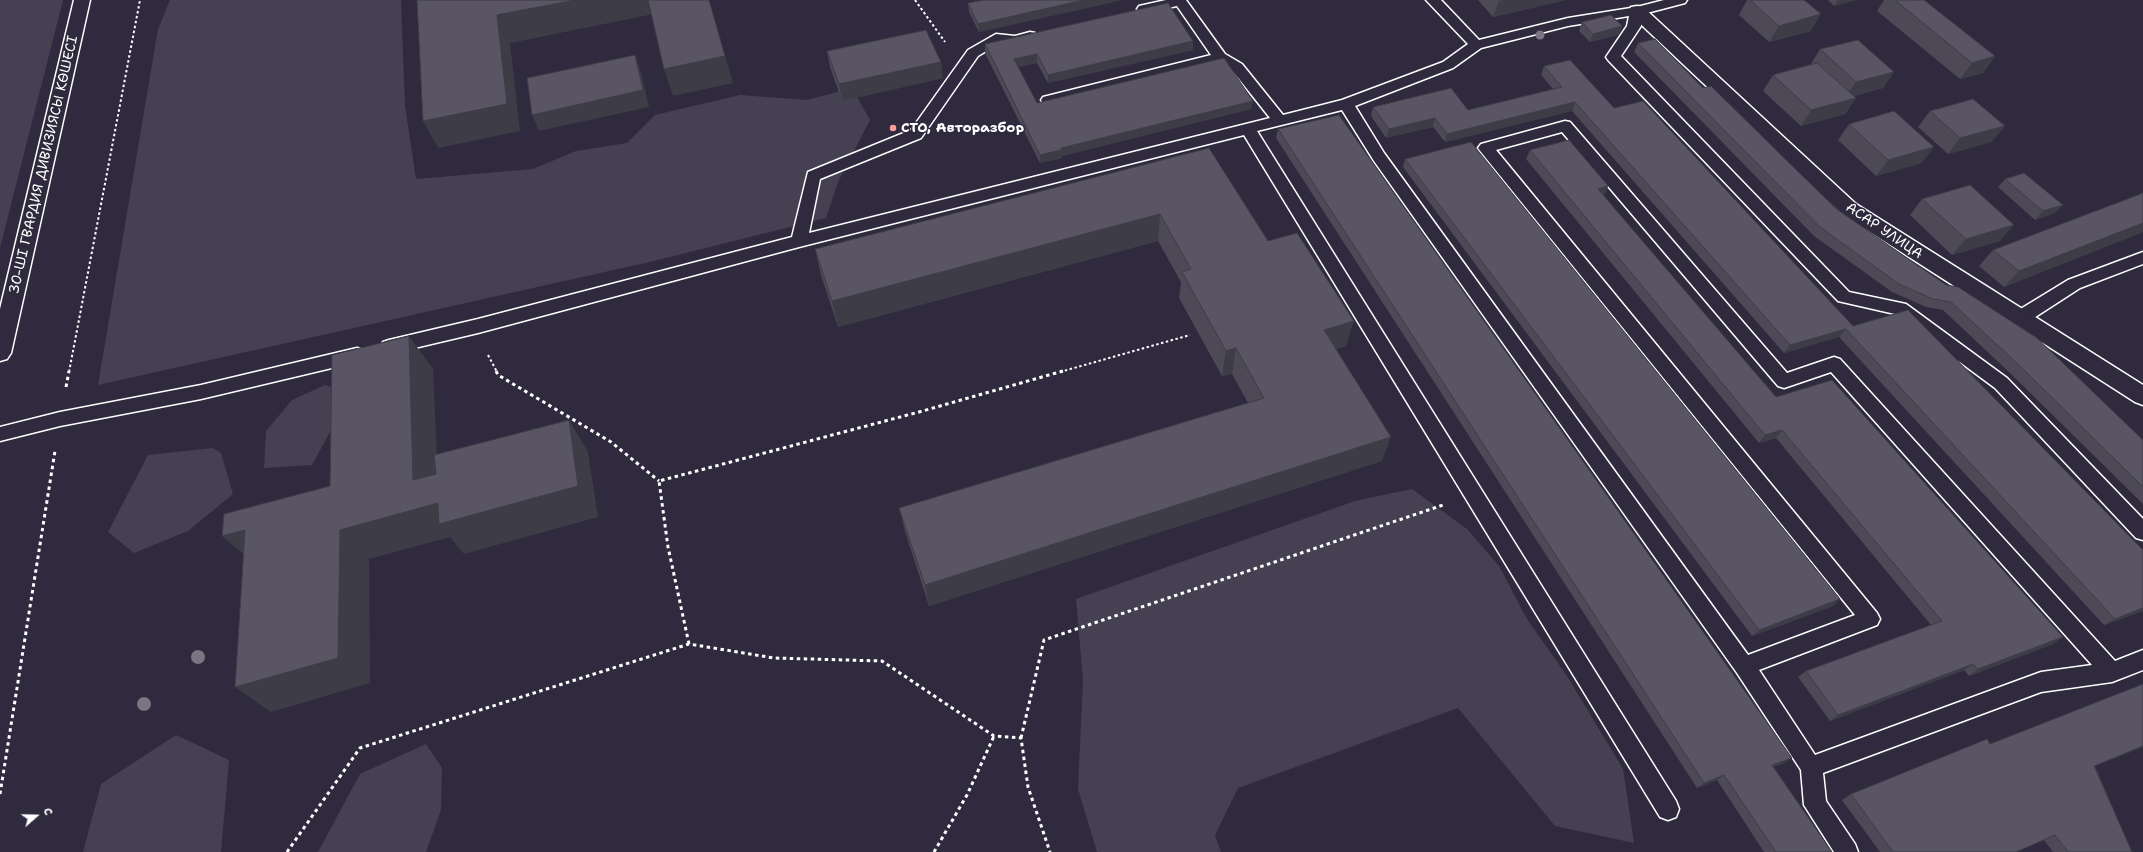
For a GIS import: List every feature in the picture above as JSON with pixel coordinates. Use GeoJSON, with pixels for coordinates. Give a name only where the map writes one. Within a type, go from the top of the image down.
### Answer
{"type":"FeatureCollection","features":[{"type":"Feature","properties":{"kind":"street","name":"30-ШІ ГВАРДИЯ ДИВИЗИЯСЫ КӨШЕСІ"},"geometry":{"type":"LineString","coordinates":[[0,353],[82,0]]}},
{"type":"Feature","properties":{"kind":"street","name":"АСАР УЛИЦА"},"geometry":{"type":"LineString","coordinates":[[1637,11],[1849,209],[2143,396]]}},
{"type":"Feature","properties":{"kind":"lane"},"geometry":{"type":"LineString","coordinates":[[1128,13],[1180,0],[1220,57],[1236,67],[1279,120]]}},
{"type":"Feature","properties":{"kind":"lane"},"geometry":{"type":"LineString","coordinates":[[1433,0],[1476,46]]}},
{"type":"Feature","properties":{"kind":"lane"},"geometry":{"type":"LineString","coordinates":[[0,434],[60,419],[201,392],[478,326],[799,241],[1346,104],[1448,65],[1476,46],[1568,22],[1637,11],[1680,0]]}},
{"type":"Feature","properties":{"kind":"lane"},"geometry":{"type":"LineString","coordinates":[[1637,11],[1634,26],[1613,57],[1844,298],[1900,309],[2001,383],[2143,532]]}},
{"type":"Feature","properties":{"kind":"lane"},"geometry":{"type":"LineString","coordinates":[[799,241],[813,176],[916,134],[973,53],[996,38],[1015,40],[1045,33]]}},
{"type":"Feature","properties":{"kind":"lane"},"geometry":{"type":"LineString","coordinates":[[1048,100],[1220,57]]}},
{"type":"Feature","properties":{"kind":"lane"},"geometry":{"type":"LineString","coordinates":[[1346,104],[1383,163],[1744,666],[1811,767],[1815,806],[1847,852]]}},
{"type":"Feature","properties":{"kind":"lane"},"geometry":{"type":"LineString","coordinates":[[1744,666],[1870,619],[1486,148],[1565,126],[1784,380],[1834,364],[2112,672]]}},
{"type":"Feature","properties":{"kind":"lane"},"geometry":{"type":"LineString","coordinates":[[1248,129],[1668,809]]}},
{"type":"Feature","properties":{"kind":"lane"},"geometry":{"type":"LineString","coordinates":[[2020,318],[2074,284],[2143,258]]}},
{"type":"Feature","properties":{"kind":"lane"},"geometry":{"type":"LineString","coordinates":[[1811,767],[2041,682],[2112,672],[2143,660]]}},
{"type":"Feature","properties":{"kind":"path"},"geometry":{"type":"LineString","coordinates":[[915,0],[964,67]]}},
{"type":"Feature","properties":{"kind":"path"},"geometry":{"type":"LineString","coordinates":[[478,326],[478,336],[498,375],[611,442],[659,481],[668,547],[689,644]]}},
{"type":"Feature","properties":{"kind":"path"},"geometry":{"type":"LineString","coordinates":[[659,481],[919,412],[1190,335]]}},
{"type":"Feature","properties":{"kind":"path"},"geometry":{"type":"LineString","coordinates":[[1050,852],[1028,787],[1021,738],[1044,640],[1474,495]]}},
{"type":"Feature","properties":{"kind":"path"},"geometry":{"type":"LineString","coordinates":[[287,852],[360,748],[689,644],[774,658],[882,661],[994,736],[1021,738]]}},
{"type":"Feature","properties":{"kind":"path"},"geometry":{"type":"LineString","coordinates":[[934,852],[967,795],[983,756],[994,736]]}},
{"type":"Feature","properties":{"kind":"shaded area"},"geometry":{"type":"Polygon","coordinates":[[[0,0],[63,0],[0,248],[0,0]]]}},
{"type":"Feature","properties":{"kind":"shaded area"},"geometry":{"type":"Polygon","coordinates":[[[170,0],[401,0],[405,106],[416,179],[533,169],[576,151],[627,143],[655,115],[740,95],[807,100],[852,88],[870,120],[838,182],[826,218],[654,261],[98,385],[158,29],[170,0]]]}},
{"type":"Feature","properties":{"kind":"shaded area"},"geometry":{"type":"Polygon","coordinates":[[[325,385],[335,388],[338,417],[312,465],[264,468],[266,431],[292,400],[325,385]]]}},
{"type":"Feature","properties":{"kind":"shaded area"},"geometry":{"type":"Polygon","coordinates":[[[213,448],[221,453],[233,494],[188,531],[134,553],[108,532],[148,455],[213,448]]]}},
{"type":"Feature","properties":{"kind":"shaded area"},"geometry":{"type":"Polygon","coordinates":[[[1412,489],[1467,529],[1499,566],[1527,619],[1567,676],[1623,769],[1634,843],[1555,826],[1458,708],[1238,788],[1215,835],[1221,852],[1097,852],[1078,789],[1083,680],[1076,599],[1355,501],[1412,489]]]}},
{"type":"Feature","properties":{"kind":"shaded area"},"geometry":{"type":"Polygon","coordinates":[[[176,735],[229,760],[221,852],[83,852],[101,784],[176,735]]]}},
{"type":"Feature","properties":{"kind":"shaded area"},"geometry":{"type":"Polygon","coordinates":[[[426,744],[442,768],[441,810],[426,852],[318,852],[360,774],[426,744]]]}},
{"type":"Feature","properties":{"kind":"building"},"geometry":{"type":"Polygon","coordinates":[[[417,0],[576,0],[497,15],[507,104],[423,121],[417,0]]]}},
{"type":"Feature","properties":{"kind":"building"},"geometry":{"type":"Polygon","coordinates":[[[648,0],[709,0],[725,56],[664,69],[648,0]]]}},
{"type":"Feature","properties":{"kind":"building"},"geometry":{"type":"Polygon","coordinates":[[[984,0],[1084,0],[978,24],[968,3],[984,0]]]}},
{"type":"Feature","properties":{"kind":"building"},"geometry":{"type":"Polygon","coordinates":[[[1750,0],[1804,0],[1821,14],[1779,26],[1750,0]]]}},
{"type":"Feature","properties":{"kind":"building"},"geometry":{"type":"Polygon","coordinates":[[[1895,0],[1924,0],[1995,56],[1972,63],[1895,0]]]}},
{"type":"Feature","properties":{"kind":"building"},"geometry":{"type":"Polygon","coordinates":[[[1168,3],[1193,41],[1048,75],[1037,54],[1014,59],[1037,103],[1224,58],[1253,101],[1061,148],[1061,150],[1040,155],[985,44],[1168,3]]]}},
{"type":"Feature","properties":{"kind":"building"},"geometry":{"type":"Polygon","coordinates":[[[1611,15],[1622,26],[1593,34],[1582,22],[1611,15]]]}},
{"type":"Feature","properties":{"kind":"building"},"geometry":{"type":"Polygon","coordinates":[[[926,30],[941,62],[839,84],[827,51],[926,30]]]}},
{"type":"Feature","properties":{"kind":"building"},"geometry":{"type":"Polygon","coordinates":[[[1655,39],[1703,88],[1711,86],[1835,208],[1946,285],[1958,287],[2037,338],[2143,440],[2143,487],[2021,367],[1951,302],[1933,299],[1899,284],[1820,227],[1638,43],[1655,39]]]}},
{"type":"Feature","properties":{"kind":"building"},"geometry":{"type":"Polygon","coordinates":[[[1858,40],[1894,72],[1856,82],[1820,49],[1858,40]]]}},
{"type":"Feature","properties":{"kind":"building"},"geometry":{"type":"Polygon","coordinates":[[[635,55],[643,90],[532,115],[527,78],[635,55]]]}},
{"type":"Feature","properties":{"kind":"building"},"geometry":{"type":"Polygon","coordinates":[[[1570,60],[1614,108],[1643,101],[1853,326],[1908,310],[2143,550],[2143,608],[2115,619],[1846,329],[1790,345],[1575,102],[1447,134],[1435,118],[1389,129],[1373,107],[1451,88],[1468,110],[1562,87],[1544,66],[1570,60]]]}},
{"type":"Feature","properties":{"kind":"building"},"geometry":{"type":"Polygon","coordinates":[[[1817,63],[1856,98],[1811,110],[1773,75],[1817,63]]]}},
{"type":"Feature","properties":{"kind":"building"},"geometry":{"type":"Polygon","coordinates":[[[1973,99],[2005,126],[1960,138],[1930,111],[1973,99]]]}},
{"type":"Feature","properties":{"kind":"building"},"geometry":{"type":"Polygon","coordinates":[[[1894,111],[1934,147],[1888,160],[1849,124],[1894,111]]]}},
{"type":"Feature","properties":{"kind":"building"},"geometry":{"type":"Polygon","coordinates":[[[1339,115],[1792,758],[1772,765],[1832,852],[1776,852],[1724,775],[1704,783],[1278,129],[1339,115]]]}},
{"type":"Feature","properties":{"kind":"building"},"geometry":{"type":"Polygon","coordinates":[[[1569,140],[1608,186],[1598,189],[1776,397],[1832,380],[2063,637],[1978,669],[1973,664],[1838,715],[1806,671],[1942,621],[1782,430],[1765,435],[1530,150],[1569,140]]]}},
{"type":"Feature","properties":{"kind":"building"},"geometry":{"type":"Polygon","coordinates":[[[1471,142],[1840,599],[1759,630],[1405,159],[1471,142]]]}},
{"type":"Feature","properties":{"kind":"building"},"geometry":{"type":"Polygon","coordinates":[[[1209,148],[1268,241],[1297,233],[1354,321],[1324,330],[1391,437],[925,585],[899,508],[1264,398],[1236,348],[1226,351],[1182,272],[1191,269],[1160,214],[832,301],[815,249],[1209,148]]]}},
{"type":"Feature","properties":{"kind":"building"},"geometry":{"type":"Polygon","coordinates":[[[2024,173],[2063,205],[2043,211],[2005,179],[2024,173]]]}},
{"type":"Feature","properties":{"kind":"building"},"geometry":{"type":"Polygon","coordinates":[[[1970,185],[2014,225],[1966,239],[1922,199],[1970,185]]]}},
{"type":"Feature","properties":{"kind":"building"},"geometry":{"type":"Polygon","coordinates":[[[2143,193],[2143,223],[2019,271],[1993,250],[2143,193]]]}},
{"type":"Feature","properties":{"kind":"building"},"geometry":{"type":"Polygon","coordinates":[[[409,336],[413,480],[436,474],[434,455],[569,420],[578,486],[439,524],[438,503],[340,530],[338,658],[235,687],[245,530],[222,536],[224,514],[330,486],[332,355],[409,336]]]}},
{"type":"Feature","properties":{"kind":"building"},"geometry":{"type":"Polygon","coordinates":[[[2143,684],[2143,746],[2094,766],[2132,852],[2068,852],[2055,835],[2016,852],[1893,852],[1851,794],[1987,739],[1990,744],[2143,684]]]}},
{"type":"Feature","properties":{"kind":"place","name":"СТО, Авторазбор"},"geometry":{"type":"Point","coordinates":[893,128]}}]}
